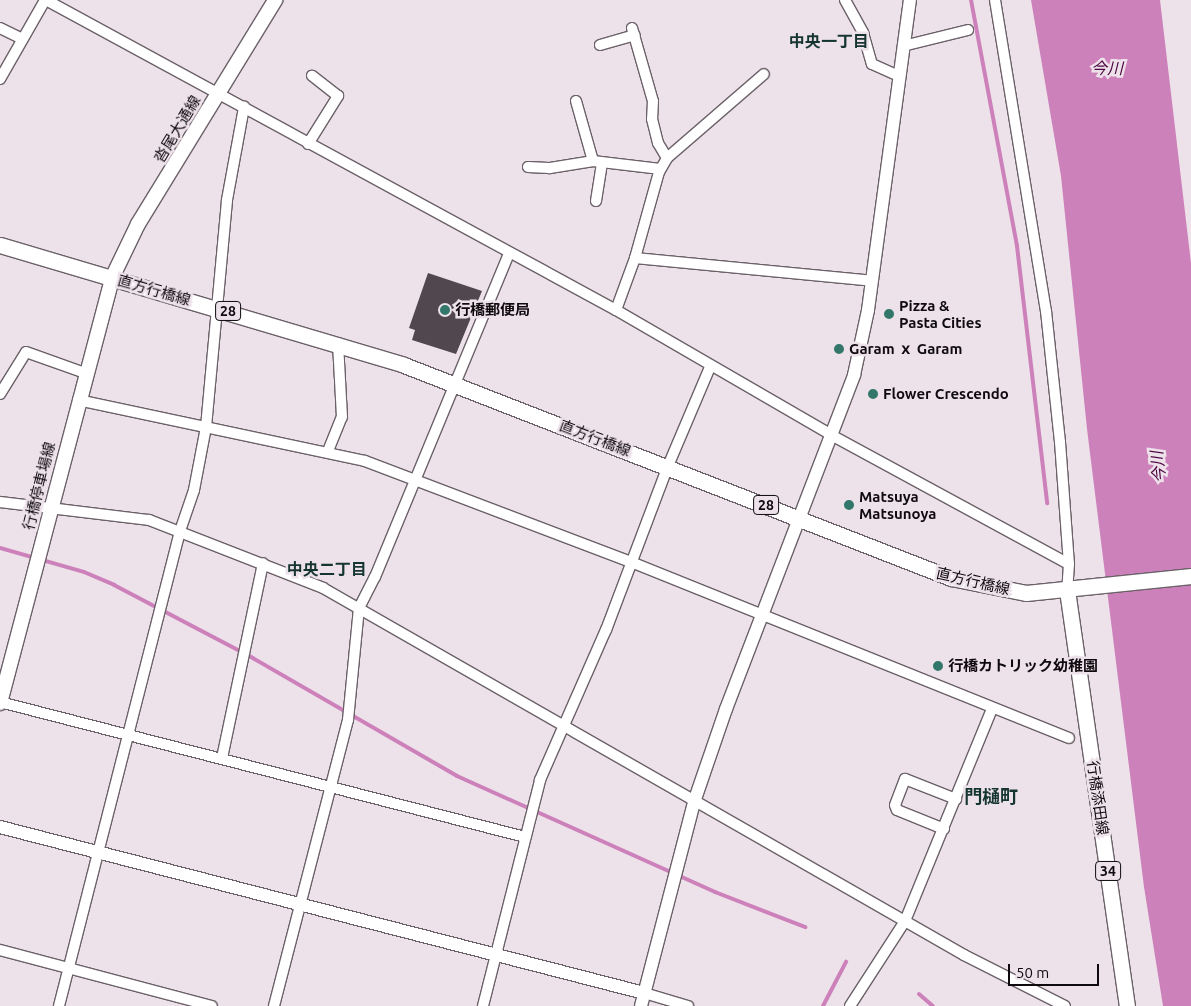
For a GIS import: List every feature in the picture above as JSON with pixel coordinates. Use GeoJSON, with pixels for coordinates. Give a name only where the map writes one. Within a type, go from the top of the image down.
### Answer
{"type":"FeatureCollection","features":[{"type":"Feature","properties":{"kind":"main road","name":"沓尾大通線"},"geometry":{"type":"LineString","coordinates":[[112,278],[138,224],[275,0]]}},
{"type":"Feature","properties":{"kind":"main road","name":"直方行橋線"},"geometry":{"type":"LineString","coordinates":[[0,245],[338,344],[455,383],[951,578],[1026,593],[1083,589],[1191,576]]}},
{"type":"Feature","properties":{"kind":"main road","name":"行橋停車場線"},"geometry":{"type":"LineString","coordinates":[[0,702],[85,373],[112,278]]}},
{"type":"Feature","properties":{"kind":"main road","name":"行橋添田線"},"geometry":{"type":"LineString","coordinates":[[1068,590],[1127,1006]]}},
{"type":"Feature","properties":{"kind":"street"},"geometry":{"type":"LineString","coordinates":[[0,79],[46,0],[616,310],[710,367],[833,436],[1069,564]]}},
{"type":"Feature","properties":{"kind":"street"},"geometry":{"type":"LineString","coordinates":[[845,0],[863,33],[872,64],[899,76]]}},
{"type":"Feature","properties":{"kind":"street"},"geometry":{"type":"LineString","coordinates":[[643,1000],[694,802],[762,617],[833,436],[854,375],[872,281],[910,0]]}},
{"type":"Feature","properties":{"kind":"street"},"geometry":{"type":"LineString","coordinates":[[995,0],[1046,311],[1069,564],[1068,590]]}},
{"type":"Feature","properties":{"kind":"street"},"geometry":{"type":"LineString","coordinates":[[0,28],[23,39]]}},
{"type":"Feature","properties":{"kind":"street"},"geometry":{"type":"LineString","coordinates":[[903,46],[968,30]]}},
{"type":"Feature","properties":{"kind":"street"},"geometry":{"type":"LineString","coordinates":[[600,45],[634,32],[653,101],[652,118],[658,143],[667,158]]}},
{"type":"Feature","properties":{"kind":"street"},"geometry":{"type":"LineString","coordinates":[[616,310],[635,258],[661,169],[667,158],[764,74]]}},
{"type":"Feature","properties":{"kind":"street"},"geometry":{"type":"LineString","coordinates":[[308,144],[338,96],[312,76]]}},
{"type":"Feature","properties":{"kind":"street"},"geometry":{"type":"LineString","coordinates":[[576,102],[598,161],[596,201]]}},
{"type":"Feature","properties":{"kind":"street"},"geometry":{"type":"LineString","coordinates":[[59,1006],[180,531],[194,490],[206,427],[227,200],[244,107]]}},
{"type":"Feature","properties":{"kind":"street"},"geometry":{"type":"LineString","coordinates":[[528,167],[550,168],[598,161],[661,169]]}},
{"type":"Feature","properties":{"kind":"street"},"geometry":{"type":"LineString","coordinates":[[274,1006],[351,705],[359,608],[375,577],[414,478],[509,253]]}},
{"type":"Feature","properties":{"kind":"street"},"geometry":{"type":"LineString","coordinates":[[635,258],[872,281]]}},
{"type":"Feature","properties":{"kind":"street"},"geometry":{"type":"LineString","coordinates":[[328,451],[342,417],[338,344]]}},
{"type":"Feature","properties":{"kind":"street"},"geometry":{"type":"LineString","coordinates":[[0,394],[26,352],[85,373]]}},
{"type":"Feature","properties":{"kind":"street"},"geometry":{"type":"LineString","coordinates":[[483,1006],[540,780],[565,726],[668,466],[710,367]]}},
{"type":"Feature","properties":{"kind":"street"},"geometry":{"type":"LineString","coordinates":[[78,400],[328,451],[414,478],[631,562],[762,617],[1069,738]]}},
{"type":"Feature","properties":{"kind":"street"},"geometry":{"type":"LineString","coordinates":[[0,502],[149,520],[322,588],[964,955],[1065,1006]]}},
{"type":"Feature","properties":{"kind":"street"},"geometry":{"type":"LineString","coordinates":[[222,758],[263,564]]}},
{"type":"Feature","properties":{"kind":"street"},"geometry":{"type":"LineString","coordinates":[[0,702],[525,837]]}},
{"type":"Feature","properties":{"kind":"street"},"geometry":{"type":"LineString","coordinates":[[850,1006],[905,921],[992,709]]}},
{"type":"Feature","properties":{"kind":"street"},"geometry":{"type":"LineString","coordinates":[[944,829],[897,810],[895,805],[905,779],[956,799]]}},
{"type":"Feature","properties":{"kind":"street"},"geometry":{"type":"LineString","coordinates":[[0,827],[496,955],[643,1000],[688,1006]]}},
{"type":"Feature","properties":{"kind":"street"},"geometry":{"type":"LineString","coordinates":[[0,950],[212,1006]]}},
{"type":"Feature","properties":{"kind":"water","name":"今川"},"geometry":{"type":"Polygon","coordinates":[[[1031,0],[1160,0],[1191,263],[1191,1006],[1163,1006],[1144,887],[1087,429],[1061,176],[1031,0]]]}},
{"type":"Feature","properties":{"kind":"building","name":"行橋郵便局"},"geometry":{"type":"Polygon","coordinates":[[[428,273],[482,291],[456,354],[412,340],[415,330],[409,328],[428,273]]]}},
{"type":"Feature","properties":{"kind":"waterway"},"geometry":{"type":"LineString","coordinates":[[971,0],[1017,246],[1047,503]]}},
{"type":"Feature","properties":{"kind":"waterway"},"geometry":{"type":"LineString","coordinates":[[0,548],[84,572],[114,585],[251,657],[457,776],[715,892],[805,927]]}},
{"type":"Feature","properties":{"kind":"waterway"},"geometry":{"type":"LineString","coordinates":[[823,1006],[846,962]]}},
{"type":"Feature","properties":{"kind":"waterway"},"geometry":{"type":"LineString","coordinates":[[919,994],[933,1006]]}},
{"type":"Feature","properties":{"kind":"place","name":"行橋郵便局"},"geometry":{"type":"Point","coordinates":[445,310]}},
{"type":"Feature","properties":{"kind":"place","name":"Pizza & Pasta Cities"},"geometry":{"type":"Point","coordinates":[889,314]}},
{"type":"Feature","properties":{"kind":"place","name":"Garam ｘ Garam"},"geometry":{"type":"Point","coordinates":[839,349]}},
{"type":"Feature","properties":{"kind":"place","name":"Flower Crescendo"},"geometry":{"type":"Point","coordinates":[873,394]}},
{"type":"Feature","properties":{"kind":"place","name":"Matsuya Matsunoya"},"geometry":{"type":"Point","coordinates":[849,505]}},
{"type":"Feature","properties":{"kind":"place","name":"行橋カトリック幼稚園"},"geometry":{"type":"Point","coordinates":[938,666]}},
{"type":"Feature","properties":{"kind":"district","name":"中央一丁目"},"geometry":{"type":"Point","coordinates":[829,41]}},
{"type":"Feature","properties":{"kind":"district","name":"中央二丁目"},"geometry":{"type":"Point","coordinates":[327,569]}},
{"type":"Feature","properties":{"kind":"district","name":"門樋町"},"geometry":{"type":"Point","coordinates":[991,796]}}]}
